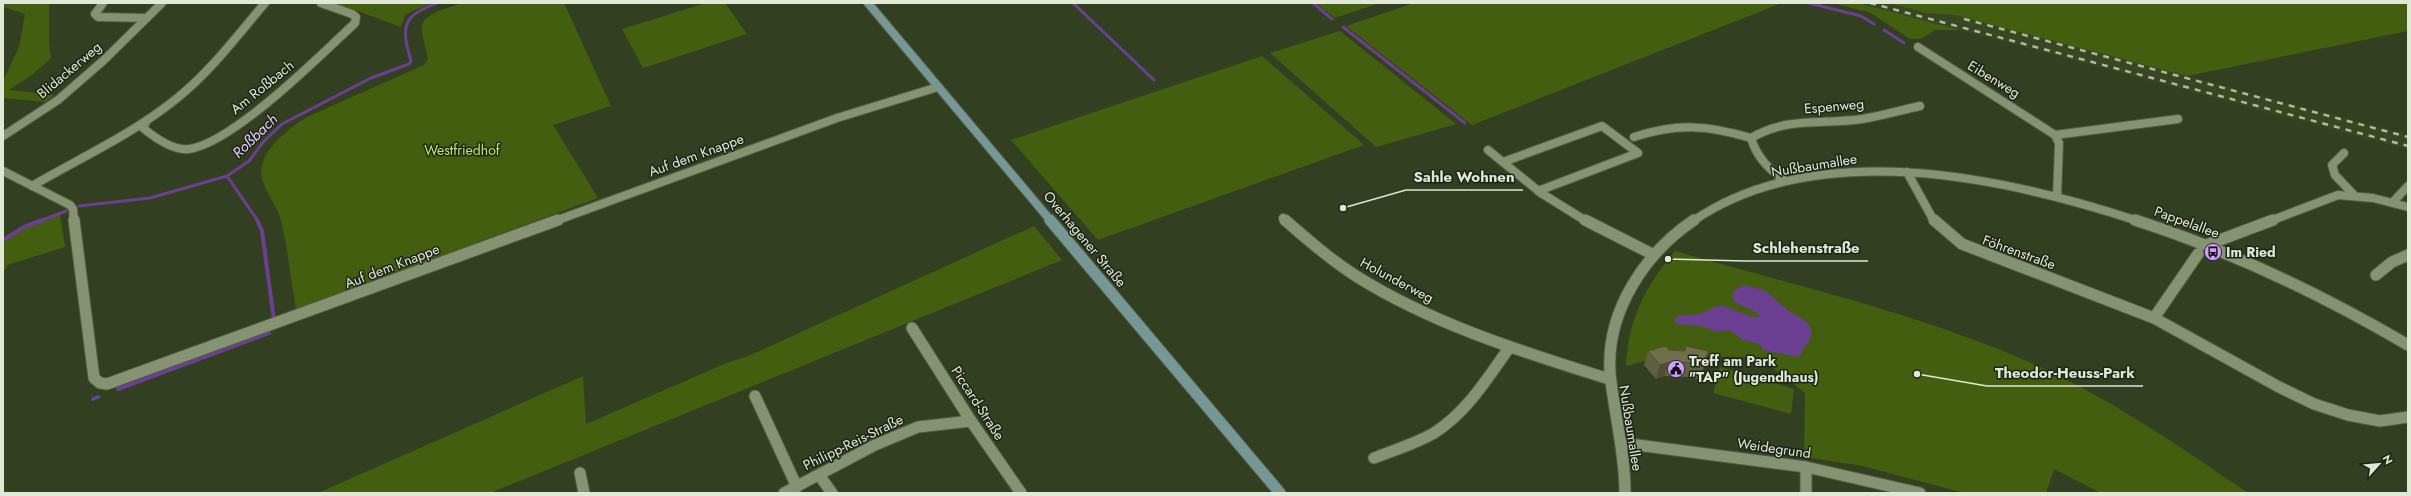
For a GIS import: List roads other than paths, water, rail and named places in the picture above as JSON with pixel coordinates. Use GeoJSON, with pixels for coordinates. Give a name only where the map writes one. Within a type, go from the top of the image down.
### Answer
{"type":"FeatureCollection","features":[{"type":"Feature","properties":{"kind":"main road","name":"Overhagener Straße"},"geometry":{"type":"LineString","coordinates":[[868,3],[1280,493]]}},
{"type":"Feature","properties":{"kind":"street"},"geometry":{"type":"LineString","coordinates":[[103,3],[95,14],[98,17],[147,18]]}},
{"type":"Feature","properties":{"kind":"street","name":"Blidackerweg"},"geometry":{"type":"LineString","coordinates":[[3,136],[58,100],[104,60],[162,3]]}},
{"type":"Feature","properties":{"kind":"street"},"geometry":{"type":"LineString","coordinates":[[32,186],[147,120],[176,99],[210,68],[266,3]]}},
{"type":"Feature","properties":{"kind":"street","name":"Am Roßbach"},"geometry":{"type":"LineString","coordinates":[[147,120],[143,128],[149,134],[184,149],[197,148],[212,142],[261,107],[355,23],[356,17],[352,14],[320,3]]}},
{"type":"Feature","properties":{"kind":"street","name":"Eibenweg"},"geometry":{"type":"LineString","coordinates":[[1918,46],[2055,135]]}},
{"type":"Feature","properties":{"kind":"street","name":"Auf dem Knappe"},"geometry":{"type":"LineString","coordinates":[[3,171],[70,205],[73,209],[94,378],[97,382],[103,385],[113,384],[807,129],[938,87]]}},
{"type":"Feature","properties":{"kind":"street","name":"Espenweg"},"geometry":{"type":"LineString","coordinates":[[1751,138],[1768,128],[1792,123],[1862,119],[1920,106]]}},
{"type":"Feature","properties":{"kind":"street"},"geometry":{"type":"LineString","coordinates":[[2057,196],[2059,143],[2055,135],[2178,119]]}},
{"type":"Feature","properties":{"kind":"street"},"geometry":{"type":"LineString","coordinates":[[1634,137],[1663,127],[1690,125],[1722,129],[1751,138],[1754,153],[1768,169],[1785,181]]}},
{"type":"Feature","properties":{"kind":"street"},"geometry":{"type":"LineString","coordinates":[[1503,162],[1602,126],[1638,153],[1538,191]]}},
{"type":"Feature","properties":{"kind":"street"},"geometry":{"type":"LineString","coordinates":[[1488,150],[1538,191],[1594,226],[1652,254]]}},
{"type":"Feature","properties":{"kind":"street"},"geometry":{"type":"LineString","coordinates":[[2344,152],[2332,165],[2335,175],[2353,194]]}},
{"type":"Feature","properties":{"kind":"street","name":"Nußbaumallee"},"geometry":{"type":"LineString","coordinates":[[1625,493],[1622,443],[1609,379],[1614,329],[1631,288],[1652,254],[1688,222],[1700,214],[1748,192],[1785,181],[1863,171],[1907,172],[1949,176],[2057,196]]}},
{"type":"Feature","properties":{"kind":"street","name":"Föhrenstraße"},"geometry":{"type":"LineString","coordinates":[[1907,172],[1932,220],[1948,236],[1962,244],[2154,318],[2215,350],[2269,382],[2322,408],[2371,421],[2408,417]]}},
{"type":"Feature","properties":{"kind":"street"},"geometry":{"type":"LineString","coordinates":[[2393,202],[2408,186]]}},
{"type":"Feature","properties":{"kind":"street"},"geometry":{"type":"LineString","coordinates":[[2209,244],[2338,195],[2353,194],[2393,202],[2408,207]]}},
{"type":"Feature","properties":{"kind":"street","name":"Pappelallee"},"geometry":{"type":"LineString","coordinates":[[2057,196],[2111,211],[2209,244],[2309,289],[2365,319],[2408,345]]}},
{"type":"Feature","properties":{"kind":"street","name":"Holunderweg"},"geometry":{"type":"LineString","coordinates":[[1282,218],[1340,266],[1366,283],[1451,324],[1509,348],[1609,379]]}},
{"type":"Feature","properties":{"kind":"street"},"geometry":{"type":"LineString","coordinates":[[2154,318],[2198,254]]}},
{"type":"Feature","properties":{"kind":"street"},"geometry":{"type":"LineString","coordinates":[[2376,275],[2392,262],[2408,255]]}},
{"type":"Feature","properties":{"kind":"street","name":"Piccard-Straße"},"geometry":{"type":"LineString","coordinates":[[912,328],[971,421],[1021,493]]}},
{"type":"Feature","properties":{"kind":"street"},"geometry":{"type":"LineString","coordinates":[[1374,458],[1434,432],[1450,420],[1481,387],[1509,348]]}},
{"type":"Feature","properties":{"kind":"street","name":"Philipp-Reis-Straße"},"geometry":{"type":"LineString","coordinates":[[755,396],[797,486]]}},
{"type":"Feature","properties":{"kind":"street","name":"Philipp-Reis-Straße"},"geometry":{"type":"LineString","coordinates":[[784,493],[875,445],[918,427],[971,421]]}},
{"type":"Feature","properties":{"kind":"street","name":"Weidegrund"},"geometry":{"type":"LineString","coordinates":[[1622,443],[1806,467],[1920,493]]}},
{"type":"Feature","properties":{"kind":"street"},"geometry":{"type":"LineString","coordinates":[[1806,467],[1806,493]]}},
{"type":"Feature","properties":{"kind":"street"},"geometry":{"type":"LineString","coordinates":[[580,473],[584,493]]}},
{"type":"Feature","properties":{"kind":"street"},"geometry":{"type":"LineString","coordinates":[[819,475],[832,493]]}},
{"type":"Feature","properties":{"kind":"waterway","name":"Roßbach"},"geometry":{"type":"LineString","coordinates":[[227,176],[249,161],[264,141],[282,124],[371,78],[409,64],[411,61],[406,39],[407,24],[417,13],[437,3]]}},
{"type":"Feature","properties":{"kind":"waterway"},"geometry":{"type":"LineString","coordinates":[[1073,3],[1154,80]]}},
{"type":"Feature","properties":{"kind":"waterway"},"geometry":{"type":"LineString","coordinates":[[1313,3],[1332,19]]}},
{"type":"Feature","properties":{"kind":"waterway"},"geometry":{"type":"LineString","coordinates":[[1809,3],[1861,16],[1874,24]]}},
{"type":"Feature","properties":{"kind":"waterway"},"geometry":{"type":"LineString","coordinates":[[1343,27],[1465,123]]}},
{"type":"Feature","properties":{"kind":"waterway"},"geometry":{"type":"LineString","coordinates":[[1884,30],[1904,43]]}},
{"type":"Feature","properties":{"kind":"waterway","name":"Roßbach"},"geometry":{"type":"LineString","coordinates":[[79,206],[150,198],[227,176]]}},
{"type":"Feature","properties":{"kind":"waterway"},"geometry":{"type":"LineString","coordinates":[[227,176],[258,221]]}},
{"type":"Feature","properties":{"kind":"waterway","name":"Roßbach"},"geometry":{"type":"LineString","coordinates":[[40,221],[66,211]]}},
{"type":"Feature","properties":{"kind":"waterway","name":"Roßbach"},"geometry":{"type":"LineString","coordinates":[[3,240],[24,227],[43,220]]}},
{"type":"Feature","properties":{"kind":"waterway"},"geometry":{"type":"LineString","coordinates":[[257,220],[262,231],[274,320]]}},
{"type":"Feature","properties":{"kind":"waterway"},"geometry":{"type":"LineString","coordinates":[[118,389],[269,333]]}},
{"type":"Feature","properties":{"kind":"waterway"},"geometry":{"type":"LineString","coordinates":[[93,399],[98,397]]}},
{"type":"Feature","properties":{"kind":"railway"},"geometry":{"type":"LineString","coordinates":[[1870,3],[2408,146]]}},
{"type":"Feature","properties":{"kind":"railway"},"geometry":{"type":"LineString","coordinates":[[1964,19],[2408,137]]}},
{"type":"Feature","properties":{"kind":"place","name":"Sahle Wohnen"},"geometry":{"type":"Point","coordinates":[1343,208]}},
{"type":"Feature","properties":{"kind":"place","name":"Im Ried"},"geometry":{"type":"Point","coordinates":[2213,252]}},
{"type":"Feature","properties":{"kind":"place","name":"Schlehenstraße"},"geometry":{"type":"Point","coordinates":[1668,259]}},
{"type":"Feature","properties":{"kind":"place","name":"Treff am Park \"TAP\" (Jugendhaus)"},"geometry":{"type":"Point","coordinates":[1676,369]}},
{"type":"Feature","properties":{"kind":"place","name":"Theodor-Heuss-Park"},"geometry":{"type":"Point","coordinates":[1917,374]}},
{"type":"Feature","properties":{"kind":"park label","name":"Westfriedhof"},"geometry":{"type":"Point","coordinates":[462,150]}}]}
